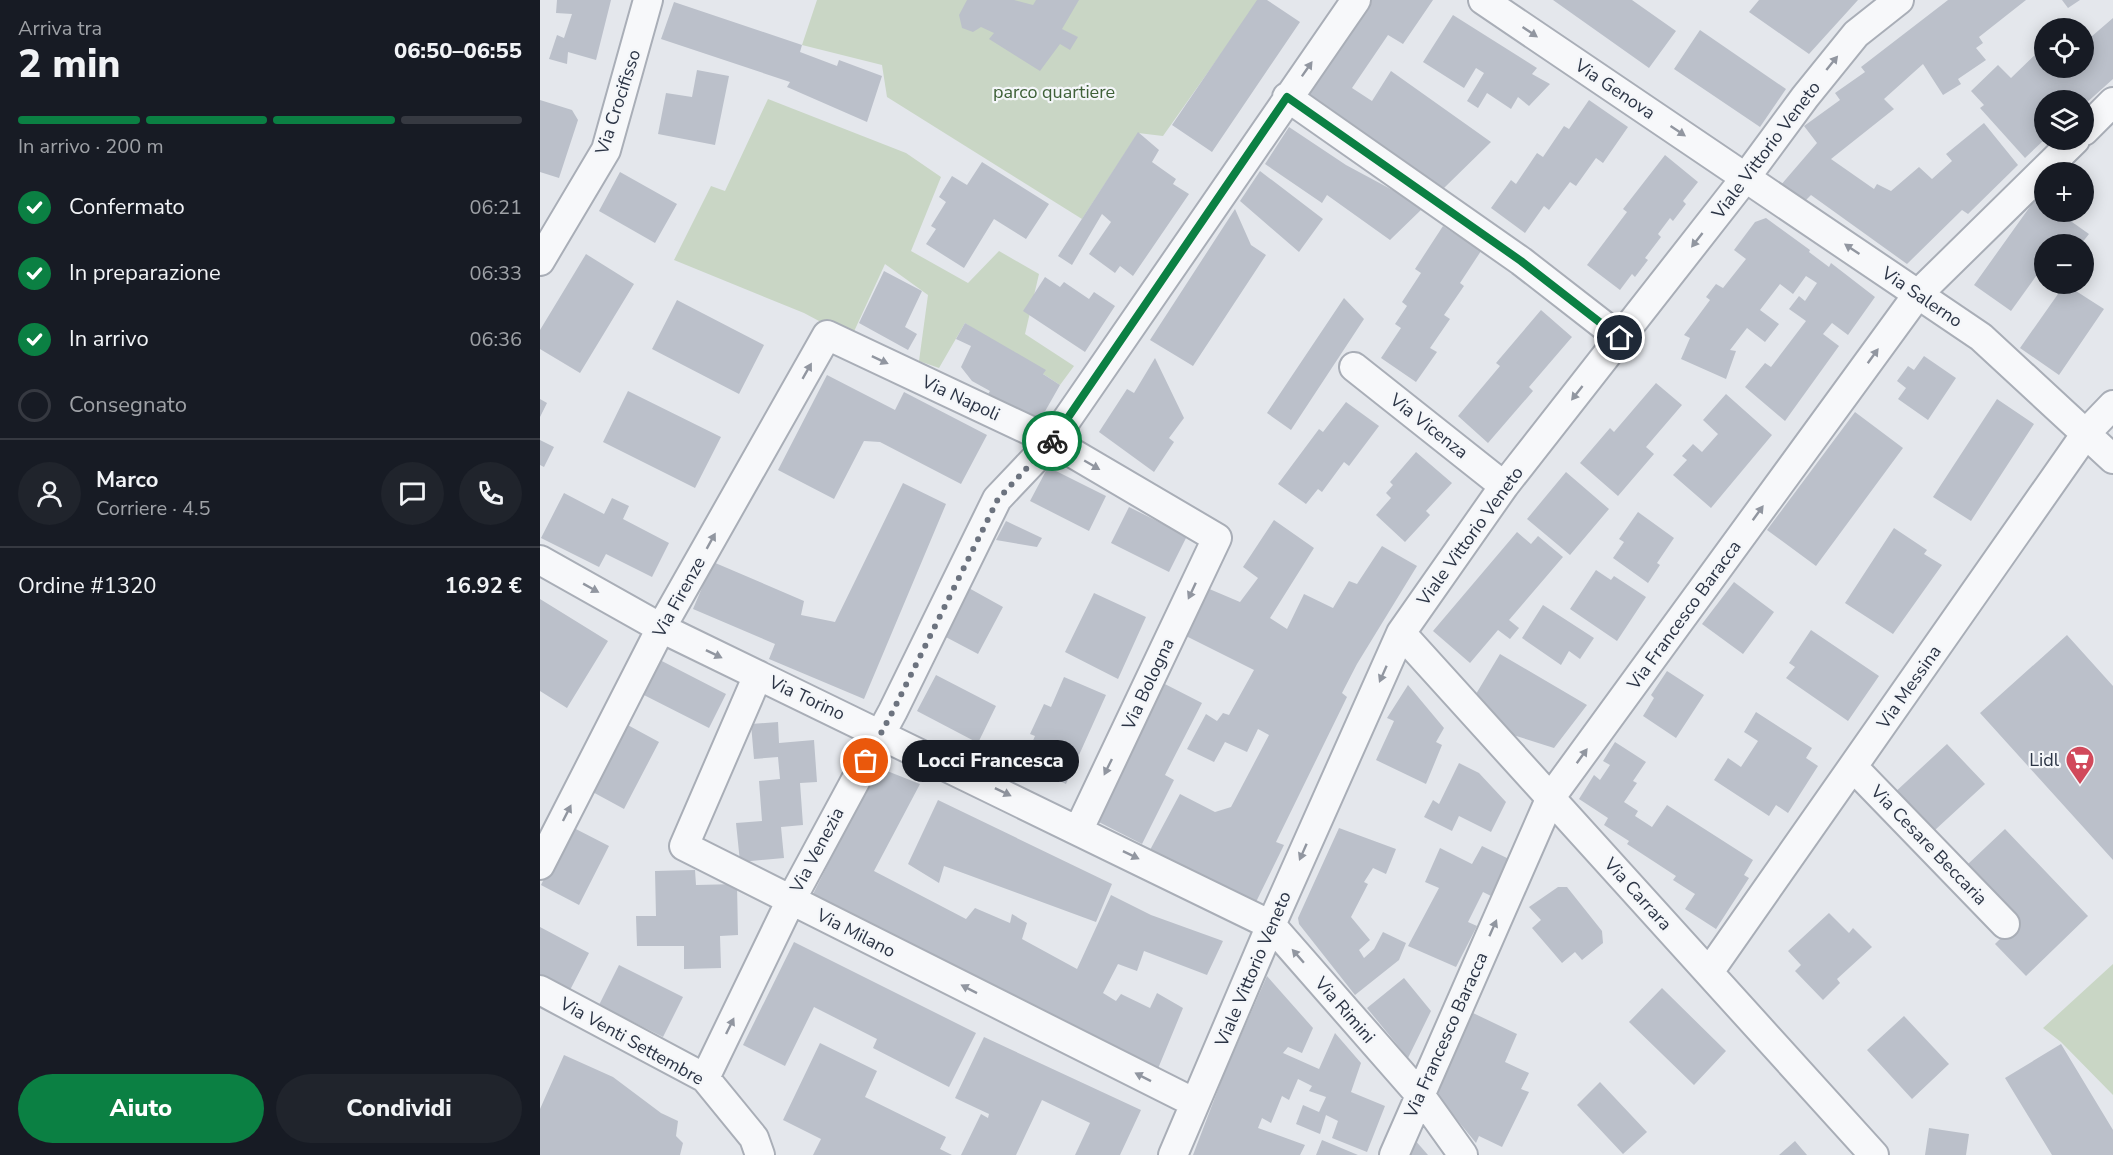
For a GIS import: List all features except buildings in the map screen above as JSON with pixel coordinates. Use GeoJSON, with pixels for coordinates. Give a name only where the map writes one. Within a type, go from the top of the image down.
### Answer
{"type":"FeatureCollection","features":[{"type":"Feature","properties":{"kind":"street","name":"Via Crocifisso"},"geometry":{"type":"LineString","coordinates":[[540,261],[606,150],[648,0]]}},
{"type":"Feature","properties":{"kind":"street","name":"Via Venezia"},"geometry":{"type":"LineString","coordinates":[[705,1078],[790,900],[881,733],[998,499],[1052,441],[1356,0]]}},
{"type":"Feature","properties":{"kind":"street","name":"Via Genova"},"geometry":{"type":"LineString","coordinates":[[1483,0],[1746,177]]}},
{"type":"Feature","properties":{"kind":"street","name":"Viale Vittorio Veneto"},"geometry":{"type":"LineString","coordinates":[[1173,1155],[1271,924],[1401,633],[1504,486],[1856,34],[1899,0]]}},
{"type":"Feature","properties":{"kind":"street"},"geometry":{"type":"LineString","coordinates":[[1287,97],[1521,261],[1620,338]]}},
{"type":"Feature","properties":{"kind":"street"},"geometry":{"type":"LineString","coordinates":[[2094,121],[2113,102]]}},
{"type":"Feature","properties":{"kind":"street","name":"Via Francesco Baracca"},"geometry":{"type":"LineString","coordinates":[[1394,1155],[1551,797],[1918,294],[2065,150]]}},
{"type":"Feature","properties":{"kind":"street","name":"Via Salerno"},"geometry":{"type":"LineString","coordinates":[[1746,177],[1981,337],[2113,459]]}},
{"type":"Feature","properties":{"kind":"street","name":"Via Napoli"},"geometry":{"type":"LineString","coordinates":[[827,335],[1052,441],[1217,538]]}},
{"type":"Feature","properties":{"kind":"street","name":"Via Firenze"},"geometry":{"type":"LineString","coordinates":[[540,865],[661,628],[827,335]]}},
{"type":"Feature","properties":{"kind":"street","name":"Via Vicenza"},"geometry":{"type":"LineString","coordinates":[[1354,367],[1504,486]]}},
{"type":"Feature","properties":{"kind":"street","name":"Via Messina"},"geometry":{"type":"LineString","coordinates":[[1709,972],[2086,432],[2113,405]]}},
{"type":"Feature","properties":{"kind":"street","name":"Via Bologna"},"geometry":{"type":"LineString","coordinates":[[1078,829],[1217,538]]}},
{"type":"Feature","properties":{"kind":"street","name":"Via Torino"},"geometry":{"type":"LineString","coordinates":[[540,560],[661,628],[1271,924]]}},
{"type":"Feature","properties":{"kind":"street","name":"Via Carrara"},"geometry":{"type":"LineString","coordinates":[[1401,633],[1874,1155]]}},
{"type":"Feature","properties":{"kind":"street","name":"Via Milano"},"geometry":{"type":"LineString","coordinates":[[758,675],[684,846],[1195,1103]]}},
{"type":"Feature","properties":{"kind":"street","name":"Via Cesare Beccaria"},"geometry":{"type":"LineString","coordinates":[[1853,767],[2005,924]]}},
{"type":"Feature","properties":{"kind":"street","name":"Via Rimini"},"geometry":{"type":"LineString","coordinates":[[1271,924],[1420,1095],[1463,1155]]}},
{"type":"Feature","properties":{"kind":"street","name":"Via Venti Settembre"},"geometry":{"type":"LineString","coordinates":[[540,990],[705,1078],[757,1146]]}},
{"type":"Feature","properties":{"kind":"street"},"geometry":{"type":"LineString","coordinates":[[757,1146],[783,1155]]}},
{"type":"Feature","properties":{"kind":"green space","name":"parco quartiere"},"geometry":{"type":"Polygon","coordinates":[[[817,0],[1259,0],[1163,136],[1138,133],[1082,219],[887,97],[882,65],[802,45],[817,0]]]}},
{"type":"Feature","properties":{"kind":"green space"},"geometry":{"type":"Polygon","coordinates":[[[768,99],[906,153],[941,177],[911,251],[968,283],[999,251],[1039,274],[1025,334],[1074,366],[1060,385],[965,323],[939,368],[919,361],[928,295],[885,264],[851,338],[804,313],[674,260],[711,186],[725,191],[768,99]]]}},
{"type":"Feature","properties":{"kind":"green space"},"geometry":{"type":"Polygon","coordinates":[[[2113,964],[2113,1095],[2061,1042],[2043,1028],[2113,964]]]}},
{"type":"Feature","properties":{"kind":"way so far"},"geometry":{"type":"LineString","coordinates":[[866,761],[998,499],[1052,441]]}},
{"type":"Feature","properties":{"kind":"place","name":"Locci Francesca"},"geometry":{"type":"Point","coordinates":[866,761]}},
{"type":"Feature","properties":{"kind":"place","name":"Lidl"},"geometry":{"type":"Point","coordinates":[2080,786]}},
{"type":"Feature","properties":{"kind":"route"},"geometry":{"type":"LineString","coordinates":[[1052,441],[1287,97],[1521,261],[1620,338]]}}]}
